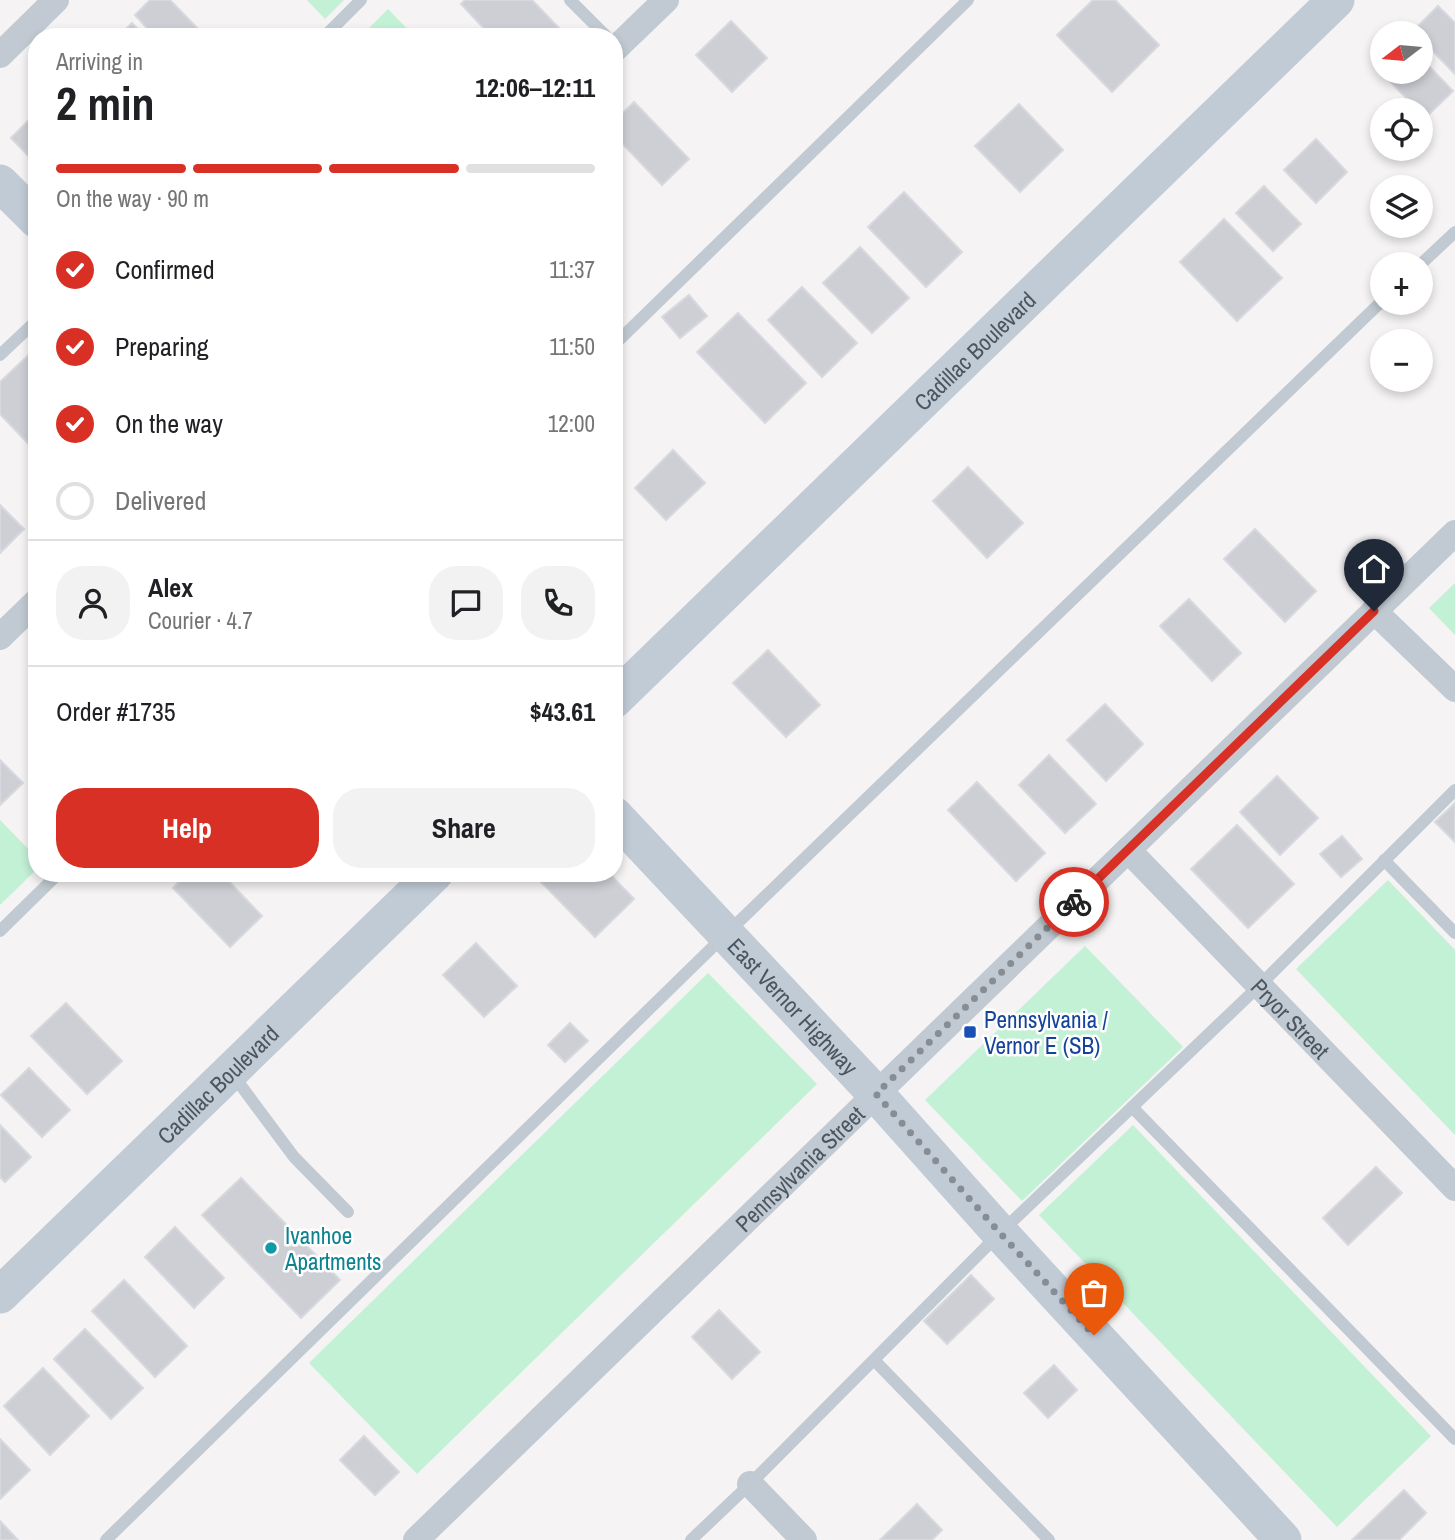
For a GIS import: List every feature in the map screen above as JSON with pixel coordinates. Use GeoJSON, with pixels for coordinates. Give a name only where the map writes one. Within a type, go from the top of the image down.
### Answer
{"type":"FeatureCollection","features":[{"type":"Feature","properties":{"kind":"street"},"geometry":{"type":"LineString","coordinates":[[0,55],[56,0]]}},
{"type":"Feature","properties":{"kind":"street"},"geometry":{"type":"LineString","coordinates":[[623,37],[666,0]]}},
{"type":"Feature","properties":{"kind":"street","name":"Cadillac Boulevard"},"geometry":{"type":"LineString","coordinates":[[623,691],[1336,0]]}},
{"type":"Feature","properties":{"kind":"street"},"geometry":{"type":"LineString","coordinates":[[0,183],[28,211]]}},
{"type":"Feature","properties":{"kind":"street","name":"Pennsylvania Street"},"geometry":{"type":"LineString","coordinates":[[416,1540],[1455,533]]}},
{"type":"Feature","properties":{"kind":"street"},"geometry":{"type":"LineString","coordinates":[[0,637],[28,610]]}},
{"type":"Feature","properties":{"kind":"street"},"geometry":{"type":"LineString","coordinates":[[1374,611],[1455,689]]}},
{"type":"Feature","properties":{"kind":"street","name":"East Vernor Highway"},"geometry":{"type":"LineString","coordinates":[[623,825],[876,1094],[1000,1233],[1283,1540]]}},
{"type":"Feature","properties":{"kind":"street","name":"Pryor Street"},"geometry":{"type":"LineString","coordinates":[[1128,850],[1455,1188]]}},
{"type":"Feature","properties":{"kind":"street","name":"Cadillac Boulevard"},"geometry":{"type":"LineString","coordinates":[[0,1295],[427,882]]}},
{"type":"Feature","properties":{"kind":"street"},"geometry":{"type":"LineString","coordinates":[[750,1484],[804,1540]]}},
{"type":"Feature","properties":{"kind":"lane"},"geometry":{"type":"LineString","coordinates":[[333,28],[361,0]]}},
{"type":"Feature","properties":{"kind":"lane"},"geometry":{"type":"LineString","coordinates":[[569,0],[596,28]]}},
{"type":"Feature","properties":{"kind":"lane"},"geometry":{"type":"LineString","coordinates":[[623,336],[968,0]]}},
{"type":"Feature","properties":{"kind":"lane"},"geometry":{"type":"LineString","coordinates":[[1433,253],[1455,232]]}},
{"type":"Feature","properties":{"kind":"lane"},"geometry":{"type":"LineString","coordinates":[[106,1540],[726,934],[1370,313]]}},
{"type":"Feature","properties":{"kind":"lane"},"geometry":{"type":"LineString","coordinates":[[0,355],[28,329]]}},
{"type":"Feature","properties":{"kind":"lane"},"geometry":{"type":"LineString","coordinates":[[691,1540],[1000,1233],[1259,986],[1455,789]]}},
{"type":"Feature","properties":{"kind":"lane"},"geometry":{"type":"LineString","coordinates":[[1384,860],[1455,933]]}},
{"type":"Feature","properties":{"kind":"lane"},"geometry":{"type":"LineString","coordinates":[[0,931],[51,882]]}},
{"type":"Feature","properties":{"kind":"lane"},"geometry":{"type":"LineString","coordinates":[[231,1072],[294,1157],[348,1212]]}},
{"type":"Feature","properties":{"kind":"lane"},"geometry":{"type":"LineString","coordinates":[[1132,1107],[1455,1439]]}},
{"type":"Feature","properties":{"kind":"lane"},"geometry":{"type":"LineString","coordinates":[[874,1360],[1049,1540]]}},
{"type":"Feature","properties":{"kind":"green space"},"geometry":{"type":"Polygon","coordinates":[[[307,0],[344,0],[325,19],[307,0]]]}},
{"type":"Feature","properties":{"kind":"green space"},"geometry":{"type":"Polygon","coordinates":[[[388,9],[406,28],[369,28],[388,9]]]}},
{"type":"Feature","properties":{"kind":"green space"},"geometry":{"type":"Polygon","coordinates":[[[1455,583],[1455,635],[1429,608],[1455,583]]]}},
{"type":"Feature","properties":{"kind":"green space"},"geometry":{"type":"Polygon","coordinates":[[[0,820],[28,849],[28,878],[0,905],[0,820]]]}},
{"type":"Feature","properties":{"kind":"green space"},"geometry":{"type":"Polygon","coordinates":[[[1388,880],[1455,950],[1455,1135],[1296,969],[1388,880]]]}},
{"type":"Feature","properties":{"kind":"green space"},"geometry":{"type":"Polygon","coordinates":[[[1085,946],[1183,1047],[1022,1201],[925,1100],[1085,946]]]}},
{"type":"Feature","properties":{"kind":"green space"},"geometry":{"type":"Polygon","coordinates":[[[708,973],[817,1084],[417,1474],[309,1363],[708,973]]]}},
{"type":"Feature","properties":{"kind":"green space"},"geometry":{"type":"Polygon","coordinates":[[[1133,1125],[1431,1436],[1337,1527],[1039,1215],[1133,1125]]]}},
{"type":"Feature","properties":{"kind":"building"},"geometry":{"type":"Polygon","coordinates":[[[150,0],[170,0],[197,28],[147,28],[135,15],[150,0]]]}},
{"type":"Feature","properties":{"kind":"building"},"geometry":{"type":"Polygon","coordinates":[[[465,0],[532,0],[559,28],[484,28],[461,4],[465,0]]]}},
{"type":"Feature","properties":{"kind":"building"},"geometry":{"type":"Polygon","coordinates":[[[1093,0],[1115,0],[1159,45],[1112,92],[1057,35],[1093,0]]]}},
{"type":"Feature","properties":{"kind":"building"},"geometry":{"type":"Polygon","coordinates":[[[1438,6],[1455,23],[1455,74],[1433,51],[1433,21],[1423,21],[1438,6]]]}},
{"type":"Feature","properties":{"kind":"building"},"geometry":{"type":"Polygon","coordinates":[[[731,21],[767,58],[732,92],[696,55],[731,21]]]}},
{"type":"Feature","properties":{"kind":"building"},"geometry":{"type":"Polygon","coordinates":[[[1433,70],[1453,91],[1433,110],[1433,98],[1406,98],[1393,84],[1433,84],[1433,70]]]}},
{"type":"Feature","properties":{"kind":"building"},"geometry":{"type":"Polygon","coordinates":[[[634,102],[689,159],[662,185],[623,144],[623,113],[634,102]]]}},
{"type":"Feature","properties":{"kind":"building"},"geometry":{"type":"Polygon","coordinates":[[[1019,104],[1063,150],[1020,192],[975,146],[1019,104]]]}},
{"type":"Feature","properties":{"kind":"building"},"geometry":{"type":"Polygon","coordinates":[[[28,121],[28,156],[11,138],[28,121]]]}},
{"type":"Feature","properties":{"kind":"building"},"geometry":{"type":"Polygon","coordinates":[[[1316,139],[1347,172],[1316,203],[1284,170],[1316,139]]]}},
{"type":"Feature","properties":{"kind":"building"},"geometry":{"type":"Polygon","coordinates":[[[1264,186],[1301,224],[1273,251],[1236,213],[1264,186]]]}},
{"type":"Feature","properties":{"kind":"building"},"geometry":{"type":"Polygon","coordinates":[[[904,192],[962,252],[926,287],[868,227],[904,192]]]}},
{"type":"Feature","properties":{"kind":"building"},"geometry":{"type":"Polygon","coordinates":[[[1224,219],[1282,278],[1237,321],[1180,262],[1224,219]]]}},
{"type":"Feature","properties":{"kind":"building"},"geometry":{"type":"Polygon","coordinates":[[[860,247],[909,298],[872,333],[823,283],[860,247]]]}},
{"type":"Feature","properties":{"kind":"building"},"geometry":{"type":"Polygon","coordinates":[[[802,287],[857,343],[822,377],[768,320],[802,287]]]}},
{"type":"Feature","properties":{"kind":"building"},"geometry":{"type":"Polygon","coordinates":[[[689,295],[707,316],[680,338],[662,317],[689,295]]]}},
{"type":"Feature","properties":{"kind":"building"},"geometry":{"type":"Polygon","coordinates":[[[738,313],[806,383],[765,423],[697,352],[738,313]]]}},
{"type":"Feature","properties":{"kind":"building"},"geometry":{"type":"Polygon","coordinates":[[[28,356],[28,444],[0,414],[0,382],[28,356]]]}},
{"type":"Feature","properties":{"kind":"building"},"geometry":{"type":"Polygon","coordinates":[[[673,450],[705,483],[666,520],[635,488],[673,450]]]}},
{"type":"Feature","properties":{"kind":"building"},"geometry":{"type":"Polygon","coordinates":[[[968,467],[1023,523],[987,558],[933,501],[968,467]]]}},
{"type":"Feature","properties":{"kind":"building"},"geometry":{"type":"Polygon","coordinates":[[[0,505],[24,529],[0,553],[0,505]]]}},
{"type":"Feature","properties":{"kind":"building"},"geometry":{"type":"Polygon","coordinates":[[[1255,529],[1316,591],[1285,622],[1224,559],[1255,529]]]}},
{"type":"Feature","properties":{"kind":"building"},"geometry":{"type":"Polygon","coordinates":[[[1189,599],[1241,653],[1212,681],[1160,626],[1189,599]]]}},
{"type":"Feature","properties":{"kind":"building"},"geometry":{"type":"Polygon","coordinates":[[[768,650],[820,705],[786,737],[733,683],[768,650]]]}},
{"type":"Feature","properties":{"kind":"building"},"geometry":{"type":"Polygon","coordinates":[[[1105,704],[1143,744],[1106,781],[1067,740],[1105,704]]]}},
{"type":"Feature","properties":{"kind":"building"},"geometry":{"type":"Polygon","coordinates":[[[1049,755],[1096,804],[1065,833],[1019,785],[1049,755]]]}},
{"type":"Feature","properties":{"kind":"building"},"geometry":{"type":"Polygon","coordinates":[[[0,760],[23,783],[0,805],[0,760]]]}},
{"type":"Feature","properties":{"kind":"building"},"geometry":{"type":"Polygon","coordinates":[[[1277,776],[1318,818],[1280,855],[1240,812],[1277,776]]]}},
{"type":"Feature","properties":{"kind":"building"},"geometry":{"type":"Polygon","coordinates":[[[977,782],[1045,853],[1016,881],[948,810],[977,782]]]}},
{"type":"Feature","properties":{"kind":"building"},"geometry":{"type":"Polygon","coordinates":[[[1455,803],[1455,842],[1435,822],[1455,803]]]}},
{"type":"Feature","properties":{"kind":"building"},"geometry":{"type":"Polygon","coordinates":[[[1237,825],[1294,884],[1248,928],[1191,869],[1237,825]]]}},
{"type":"Feature","properties":{"kind":"building"},"geometry":{"type":"Polygon","coordinates":[[[1342,836],[1362,859],[1341,877],[1320,854],[1342,836]]]}},
{"type":"Feature","properties":{"kind":"building"},"geometry":{"type":"Polygon","coordinates":[[[179,882],[230,882],[262,916],[230,947],[173,888],[179,882]]]}},
{"type":"Feature","properties":{"kind":"building"},"geometry":{"type":"Polygon","coordinates":[[[541,882],[618,882],[634,899],[595,937],[541,882]]]}},
{"type":"Feature","properties":{"kind":"building"},"geometry":{"type":"Polygon","coordinates":[[[476,943],[517,986],[484,1017],[443,975],[476,943]]]}},
{"type":"Feature","properties":{"kind":"building"},"geometry":{"type":"Polygon","coordinates":[[[66,1003],[122,1061],[87,1094],[31,1036],[66,1003]]]}},
{"type":"Feature","properties":{"kind":"building"},"geometry":{"type":"Polygon","coordinates":[[[570,1023],[588,1041],[565,1062],[548,1045],[570,1023]]]}},
{"type":"Feature","properties":{"kind":"building"},"geometry":{"type":"Polygon","coordinates":[[[29,1068],[70,1110],[42,1137],[1,1095],[29,1068]]]}},
{"type":"Feature","properties":{"kind":"building"},"geometry":{"type":"Polygon","coordinates":[[[0,1125],[31,1157],[5,1182],[0,1177],[0,1125]]]}},
{"type":"Feature","properties":{"kind":"building"},"geometry":{"type":"Polygon","coordinates":[[[1376,1167],[1402,1193],[1348,1245],[1323,1218],[1376,1167]]]}},
{"type":"Feature","properties":{"kind":"building","name":"Ivanhoe Apartments"},"geometry":{"type":"Polygon","coordinates":[[[241,1178],[340,1280],[301,1318],[202,1215],[241,1178]]]}},
{"type":"Feature","properties":{"kind":"building"},"geometry":{"type":"Polygon","coordinates":[[[175,1227],[224,1278],[194,1308],[145,1257],[175,1227]]]}},
{"type":"Feature","properties":{"kind":"building"},"geometry":{"type":"Polygon","coordinates":[[[971,1275],[994,1299],[947,1344],[924,1321],[971,1275]]]}},
{"type":"Feature","properties":{"kind":"building"},"geometry":{"type":"Polygon","coordinates":[[[124,1280],[187,1346],[155,1377],[92,1311],[124,1280]]]}},
{"type":"Feature","properties":{"kind":"building"},"geometry":{"type":"Polygon","coordinates":[[[719,1310],[760,1352],[732,1379],[692,1337],[719,1310]]]}},
{"type":"Feature","properties":{"kind":"building"},"geometry":{"type":"Polygon","coordinates":[[[85,1329],[143,1388],[111,1419],[54,1359],[85,1329]]]}},
{"type":"Feature","properties":{"kind":"building"},"geometry":{"type":"Polygon","coordinates":[[[1054,1365],[1077,1390],[1048,1418],[1024,1393],[1054,1365]]]}},
{"type":"Feature","properties":{"kind":"building"},"geometry":{"type":"Polygon","coordinates":[[[43,1368],[89,1416],[50,1455],[4,1406],[43,1368]]]}},
{"type":"Feature","properties":{"kind":"building"},"geometry":{"type":"Polygon","coordinates":[[[364,1436],[399,1472],[375,1495],[340,1460],[364,1436]]]}},
{"type":"Feature","properties":{"kind":"building"},"geometry":{"type":"Polygon","coordinates":[[[0,1439],[30,1470],[0,1499],[0,1439]]]}},
{"type":"Feature","properties":{"kind":"building"},"geometry":{"type":"Polygon","coordinates":[[[1404,1490],[1426,1513],[1399,1540],[1352,1540],[1404,1490]]]}},
{"type":"Feature","properties":{"kind":"building"},"geometry":{"type":"Polygon","coordinates":[[[917,1504],[942,1530],[932,1540],[880,1540],[917,1504]]]}},
{"type":"Feature","properties":{"kind":"building"},"geometry":{"type":"Polygon","coordinates":[[[0,1521],[18,1540],[0,1540],[0,1521]]]}},
{"type":"Feature","properties":{"kind":"way so far"},"geometry":{"type":"LineString","coordinates":[[1074,902],[876,1094],[1094,1335]]}},
{"type":"Feature","properties":{"kind":"place","name":"Pennsylvania / Vernor E (SB)"},"geometry":{"type":"Point","coordinates":[970,1032]}},
{"type":"Feature","properties":{"kind":"place","name":"Ivanhoe Apartments"},"geometry":{"type":"Point","coordinates":[271,1248]}},
{"type":"Feature","properties":{"kind":"route"},"geometry":{"type":"LineString","coordinates":[[1074,902],[1374,611]]}}]}
